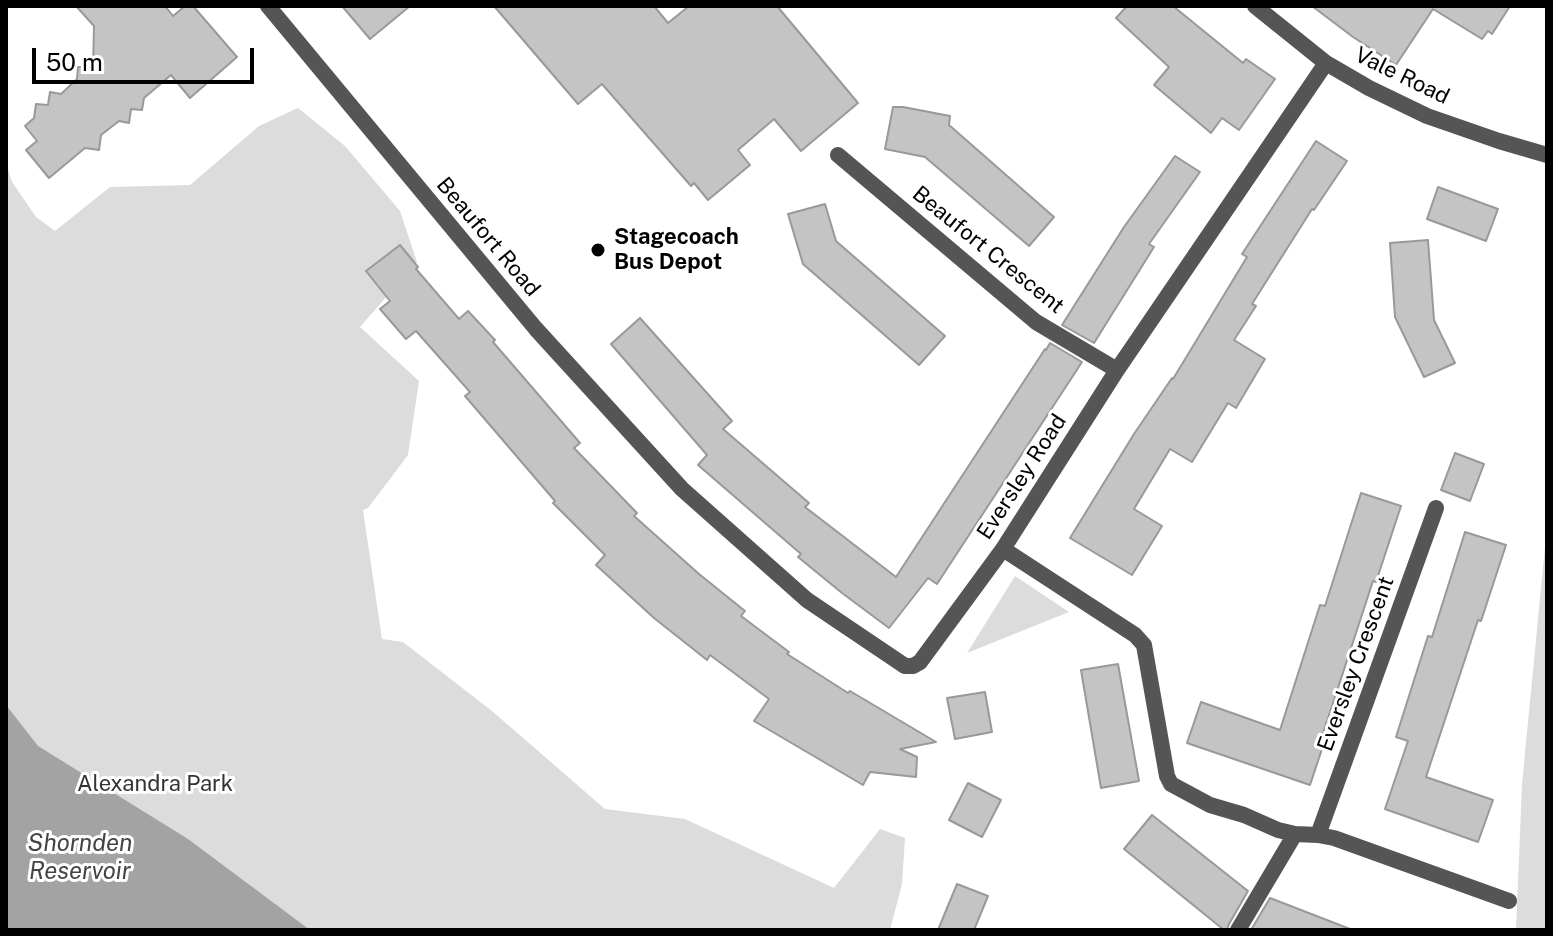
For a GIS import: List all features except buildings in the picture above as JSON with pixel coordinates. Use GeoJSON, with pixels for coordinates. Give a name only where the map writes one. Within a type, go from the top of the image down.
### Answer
{"type":"FeatureCollection","features":[{"type":"Feature","properties":{"kind":"street","name":"Beaufort Road"},"geometry":{"type":"LineString","coordinates":[[268,6],[536,329],[682,489]]}},
{"type":"Feature","properties":{"kind":"street","name":"Vale Road"},"geometry":{"type":"LineString","coordinates":[[1255,6],[1326,63],[1369,88],[1427,116],[1547,155]]}},
{"type":"Feature","properties":{"kind":"street","name":"Eversley Road"},"geometry":{"type":"LineString","coordinates":[[682,489],[807,600],[905,666],[920,662],[1003,549],[1117,370],[1326,63]]}},
{"type":"Feature","properties":{"kind":"street","name":"Beaufort Crescent"},"geometry":{"type":"LineString","coordinates":[[838,155],[1036,322],[1117,370]]}},
{"type":"Feature","properties":{"kind":"street","name":"Eversley Crescent"},"geometry":{"type":"LineString","coordinates":[[1318,835],[1436,508]]}},
{"type":"Feature","properties":{"kind":"street"},"geometry":{"type":"LineString","coordinates":[[1003,549],[1135,635],[1144,645],[1167,776],[1171,784],[1210,805],[1278,830],[1334,838],[1509,901]]}},
{"type":"Feature","properties":{"kind":"street"},"geometry":{"type":"LineString","coordinates":[[1238,930],[1295,834]]}},
{"type":"Feature","properties":{"kind":"green space","name":"Alexandra Park"},"geometry":{"type":"Polygon","coordinates":[[[298,108],[345,146],[400,211],[417,262],[360,327],[419,381],[408,455],[368,508],[363,510],[382,639],[403,642],[492,711],[605,809],[685,819],[834,888],[880,829],[905,838],[902,884],[890,930],[6,930],[6,163],[12,182],[36,217],[55,231],[110,187],[190,185],[259,126],[298,108]]]}},
{"type":"Feature","properties":{"kind":"green space"},"geometry":{"type":"Polygon","coordinates":[[[1547,526],[1547,930],[1516,930],[1522,784],[1547,526]]]}},
{"type":"Feature","properties":{"kind":"green space"},"geometry":{"type":"Polygon","coordinates":[[[1015,576],[1069,612],[967,653],[1015,576]]]}},
{"type":"Feature","properties":{"kind":"water","name":"Shornden Reservoir"},"geometry":{"type":"Polygon","coordinates":[[[6,705],[38,746],[188,839],[310,930],[6,930],[6,705]]]}},
{"type":"Feature","properties":{"kind":"place","name":"Stagecoach Bus Depot"},"geometry":{"type":"Point","coordinates":[598,250]}}]}
